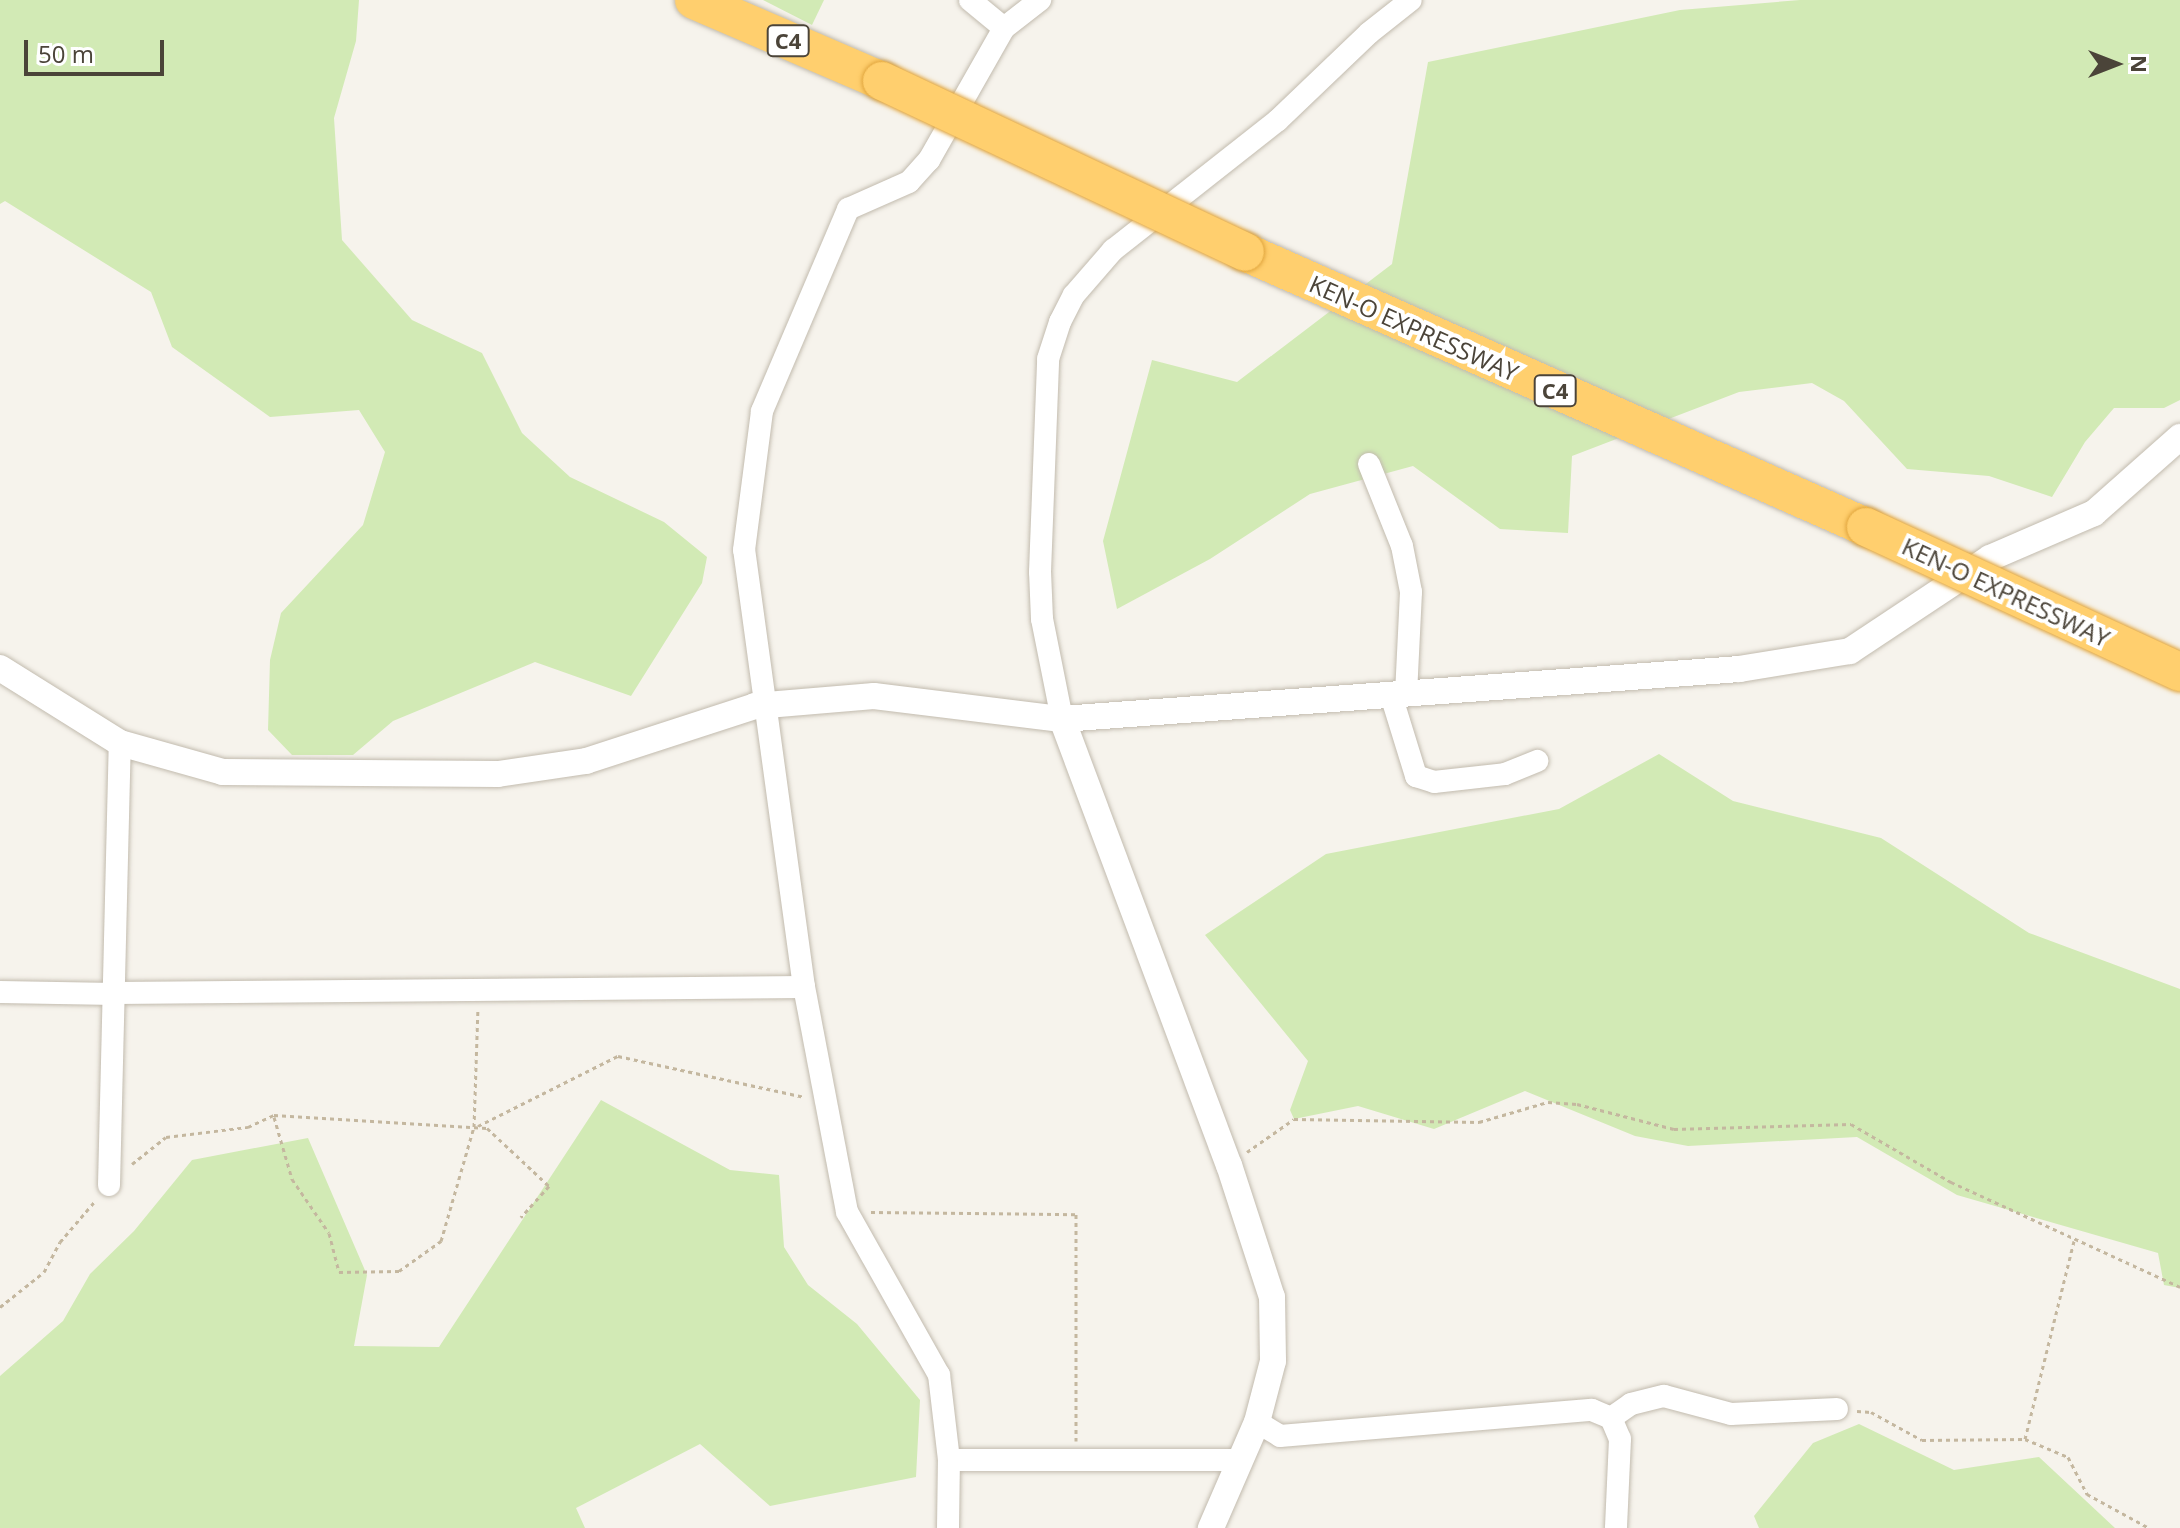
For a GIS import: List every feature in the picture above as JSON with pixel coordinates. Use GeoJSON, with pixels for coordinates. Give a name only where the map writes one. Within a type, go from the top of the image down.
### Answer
{"type":"FeatureCollection","features":[{"type":"Feature","properties":{"kind":"highway","name":"KEN-O EXPRESSWAY"},"geometry":{"type":"LineString","coordinates":[[694,0],[882,81],[1245,252],[1866,527],[2180,672]]}},
{"type":"Feature","properties":{"kind":"street"},"geometry":{"type":"LineString","coordinates":[[970,0],[1004,28]]}},
{"type":"Feature","properties":{"kind":"street"},"geometry":{"type":"LineString","coordinates":[[948,1528],[949,1460],[939,1375],[847,1212],[804,987],[744,550],[762,411],[848,209],[909,182],[929,160],[1004,28],[1040,0]]}},
{"type":"Feature","properties":{"kind":"street"},"geometry":{"type":"LineString","coordinates":[[1211,1528],[1236,1460],[1257,1422],[1273,1361],[1272,1297],[1229,1165],[1062,719],[1042,619],[1040,572],[1048,359],[1060,322],[1074,295],[1113,250],[1277,121],[1369,33],[1411,0]]}},
{"type":"Feature","properties":{"kind":"street"},"geometry":{"type":"LineString","coordinates":[[0,668],[120,743],[223,772],[498,774],[586,761],[755,706],[874,696],[1062,719],[1739,669],[1850,651],[1990,558],[2094,513],[2180,437]]}},
{"type":"Feature","properties":{"kind":"street"},"geometry":{"type":"LineString","coordinates":[[1369,464],[1402,546],[1411,592],[1399,694],[1416,776],[1434,782],[1491,776],[1538,761]]}},
{"type":"Feature","properties":{"kind":"street"},"geometry":{"type":"LineString","coordinates":[[109,1185],[120,743]]}},
{"type":"Feature","properties":{"kind":"street"},"geometry":{"type":"LineString","coordinates":[[0,992],[478,994],[804,987]]}},
{"type":"Feature","properties":{"kind":"street"},"geometry":{"type":"LineString","coordinates":[[1611,1418],[1631,1404],[1664,1396],[1731,1414],[1837,1409]]}},
{"type":"Feature","properties":{"kind":"street"},"geometry":{"type":"LineString","coordinates":[[1257,1422],[1280,1436],[1592,1410],[1611,1418],[1620,1439],[1616,1528]]}},
{"type":"Feature","properties":{"kind":"street"},"geometry":{"type":"LineString","coordinates":[[949,1460],[1236,1460]]}},
{"type":"Feature","properties":{"kind":"path"},"geometry":{"type":"LineString","coordinates":[[274,1115],[292,1179],[329,1233],[339,1272],[399,1271],[441,1241],[474,1127],[478,994]]}},
{"type":"Feature","properties":{"kind":"path"},"geometry":{"type":"LineString","coordinates":[[474,1127],[618,1056],[824,1101]]}},
{"type":"Feature","properties":{"kind":"path"},"geometry":{"type":"LineString","coordinates":[[1229,1165],[1294,1119],[1479,1122],[1548,1102],[1577,1104],[1674,1129],[1851,1124],[1951,1182],[2180,1287]]}},
{"type":"Feature","properties":{"kind":"path"},"geometry":{"type":"LineString","coordinates":[[0,1307],[44,1272],[60,1242],[109,1185],[166,1137],[248,1127],[274,1115],[487,1128],[549,1186],[521,1217]]}},
{"type":"Feature","properties":{"kind":"path"},"geometry":{"type":"LineString","coordinates":[[847,1212],[1076,1214],[1076,1460]]}},
{"type":"Feature","properties":{"kind":"path"},"geometry":{"type":"LineString","coordinates":[[2025,1439],[2074,1241]]}},
{"type":"Feature","properties":{"kind":"path"},"geometry":{"type":"LineString","coordinates":[[1837,1409],[1871,1412],[1922,1440],[2025,1439],[2068,1457],[2087,1494],[2149,1528]]}},
{"type":"Feature","properties":{"kind":"green space"},"geometry":{"type":"Polygon","coordinates":[[[0,0],[359,0],[356,41],[334,118],[342,240],[412,320],[482,353],[522,433],[570,477],[664,522],[707,557],[702,583],[631,696],[535,662],[393,721],[353,755],[292,755],[268,730],[270,660],[281,613],[363,525],[385,452],[359,410],[270,417],[172,347],[151,292],[5,201],[0,204],[0,0]]]}},
{"type":"Feature","properties":{"kind":"green space"},"geometry":{"type":"Polygon","coordinates":[[[763,0],[824,0],[812,25],[763,0]]]}},
{"type":"Feature","properties":{"kind":"green space"},"geometry":{"type":"Polygon","coordinates":[[[1800,0],[2180,0],[2180,400],[2164,408],[2114,408],[2085,442],[2052,497],[1989,476],[1907,469],[1844,401],[1812,383],[1739,392],[1572,456],[1568,533],[1500,529],[1413,466],[1310,494],[1210,559],[1117,609],[1103,541],[1152,360],[1237,382],[1392,264],[1428,62],[1680,10],[1800,0]]]}},
{"type":"Feature","properties":{"kind":"green space"},"geometry":{"type":"Polygon","coordinates":[[[1659,754],[1733,801],[1881,838],[2029,933],[2180,989],[2180,1288],[2164,1285],[2158,1253],[1957,1195],[1857,1137],[1688,1146],[1635,1136],[1525,1091],[1434,1129],[1358,1106],[1294,1119],[1290,1110],[1308,1061],[1205,935],[1326,854],[1559,809],[1659,754]]]}},
{"type":"Feature","properties":{"kind":"green space"},"geometry":{"type":"Polygon","coordinates":[[[601,1100],[730,1170],[779,1175],[784,1247],[808,1285],[857,1324],[920,1400],[916,1477],[770,1506],[700,1444],[576,1508],[585,1528],[0,1528],[0,1376],[63,1321],[90,1274],[134,1231],[192,1160],[308,1138],[367,1275],[354,1346],[439,1347],[601,1100]]]}},
{"type":"Feature","properties":{"kind":"green space"},"geometry":{"type":"Polygon","coordinates":[[[1859,1424],[1954,1470],[2039,1457],[2115,1528],[1759,1528],[1754,1516],[1813,1443],[1859,1424]]]}}]}
